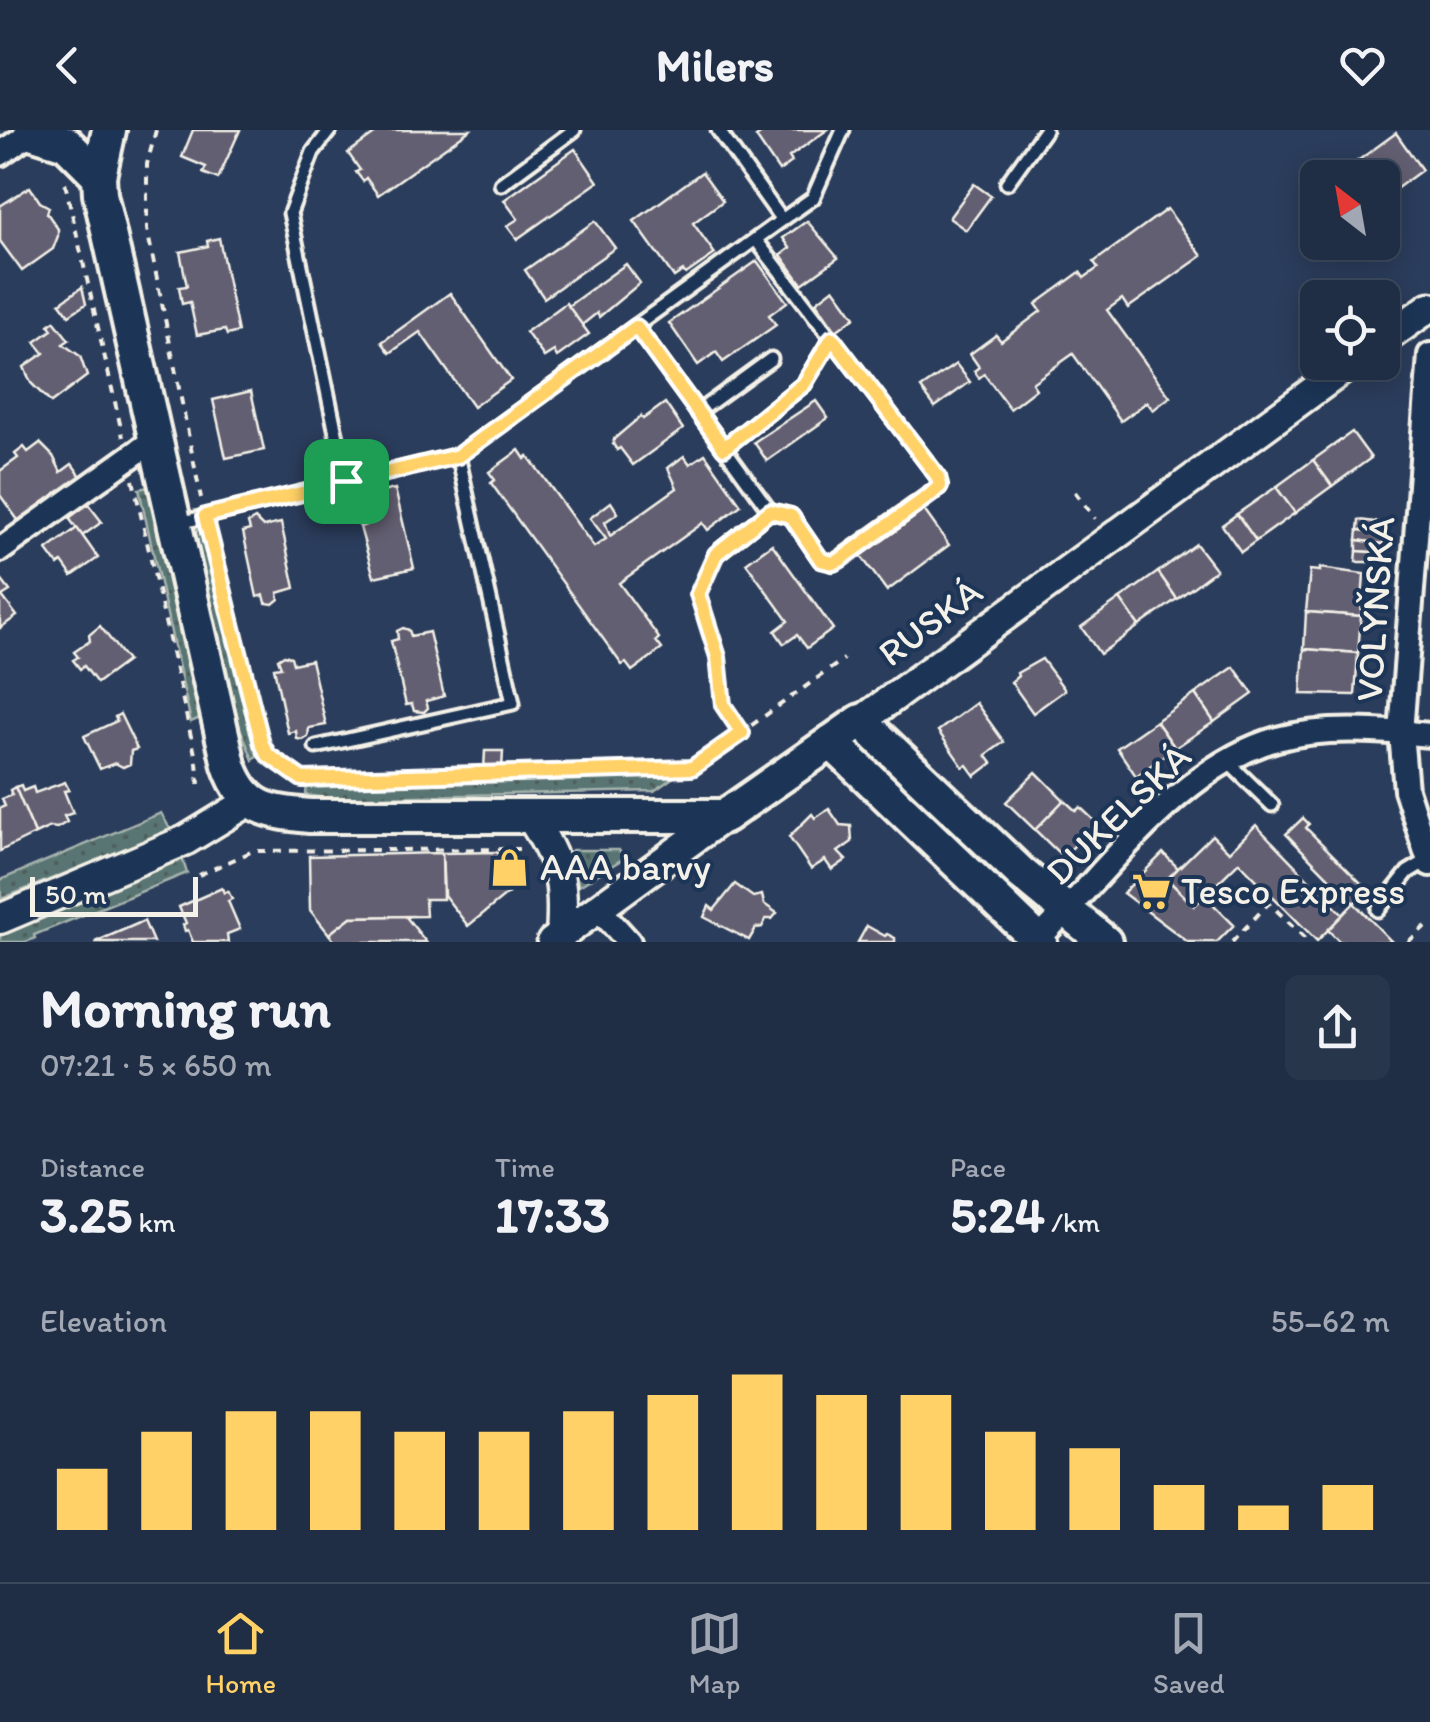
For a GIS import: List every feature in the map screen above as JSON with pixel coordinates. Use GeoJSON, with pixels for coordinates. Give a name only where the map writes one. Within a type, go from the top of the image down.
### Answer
{"type":"FeatureCollection","features":[{"type":"Feature","properties":{"kind":"main road"},"geometry":{"type":"LineString","coordinates":[[109,130],[99,176],[154,440],[189,520],[229,765],[235,782],[250,801],[272,812],[310,816],[725,816]]}},
{"type":"Feature","properties":{"kind":"main road"},"geometry":{"type":"LineString","coordinates":[[33,131],[66,143],[99,176]]}},
{"type":"Feature","properties":{"kind":"main road"},"geometry":{"type":"LineString","coordinates":[[861,720],[1021,874],[1105,942]]}},
{"type":"Feature","properties":{"kind":"main road","name":"RUSKÁ"},"geometry":{"type":"LineString","coordinates":[[725,816],[861,720]]}},
{"type":"Feature","properties":{"kind":"main road"},"geometry":{"type":"LineString","coordinates":[[831,742],[1039,941]]}},
{"type":"Feature","properties":{"kind":"street"},"geometry":{"type":"LineString","coordinates":[[0,154],[33,131]]}},
{"type":"Feature","properties":{"kind":"street"},"geometry":{"type":"LineString","coordinates":[[1400,329],[1427,310]]}},
{"type":"Feature","properties":{"kind":"street","name":"VOLYŇSKÁ"},"geometry":{"type":"LineString","coordinates":[[1427,310],[1430,352],[1401,733],[1406,790],[1429,862]]}},
{"type":"Feature","properties":{"kind":"street","name":"RUSKÁ"},"geometry":{"type":"LineString","coordinates":[[861,720],[1328,380]]}},
{"type":"Feature","properties":{"kind":"street"},"geometry":{"type":"LineString","coordinates":[[0,550],[154,440]]}},
{"type":"Feature","properties":{"kind":"street","name":"DUKELSKÁ"},"geometry":{"type":"LineString","coordinates":[[1039,941],[1169,804],[1226,760],[1266,743],[1311,733],[1430,735]]}},
{"type":"Feature","properties":{"kind":"street"},"geometry":{"type":"LineString","coordinates":[[0,919],[186,840],[250,801]]}},
{"type":"Feature","properties":{"kind":"street"},"geometry":{"type":"LineString","coordinates":[[530,816],[551,848],[564,890],[556,939]]}},
{"type":"Feature","properties":{"kind":"street","name":"RUSKÁ"},"geometry":{"type":"LineString","coordinates":[[556,939],[725,816]]}},
{"type":"Feature","properties":{"kind":"street"},"geometry":{"type":"LineString","coordinates":[[598,908],[629,942]]}},
{"type":"Feature","properties":{"kind":"lane"},"geometry":{"type":"LineString","coordinates":[[330,130],[313,152],[290,214],[346,481]]}},
{"type":"Feature","properties":{"kind":"lane"},"geometry":{"type":"LineString","coordinates":[[502,184],[574,130]]}},
{"type":"Feature","properties":{"kind":"lane"},"geometry":{"type":"LineString","coordinates":[[718,130],[782,220]]}},
{"type":"Feature","properties":{"kind":"lane"},"geometry":{"type":"LineString","coordinates":[[189,520],[458,456],[813,198],[843,130]]}},
{"type":"Feature","properties":{"kind":"lane"},"geometry":{"type":"LineString","coordinates":[[1006,183],[1046,130]]}},
{"type":"Feature","properties":{"kind":"lane"},"geometry":{"type":"LineString","coordinates":[[636,327],[770,511],[791,516],[821,560],[833,563],[940,486],[938,477],[756,240]]}},
{"type":"Feature","properties":{"kind":"lane"},"geometry":{"type":"LineString","coordinates":[[724,448],[804,384],[832,338]]}},
{"type":"Feature","properties":{"kind":"lane"},"geometry":{"type":"LineString","coordinates":[[698,412],[771,359]]}},
{"type":"Feature","properties":{"kind":"lane"},"geometry":{"type":"LineString","coordinates":[[316,746],[513,703],[458,456]]}},
{"type":"Feature","properties":{"kind":"lane"},"geometry":{"type":"LineString","coordinates":[[716,554],[770,511]]}},
{"type":"Feature","properties":{"kind":"lane"},"geometry":{"type":"LineString","coordinates":[[1226,760],[1272,805]]}},
{"type":"Feature","properties":{"kind":"lane"},"geometry":{"type":"LineString","coordinates":[[1378,910],[1408,872],[1429,862]]}},
{"type":"Feature","properties":{"kind":"path"},"geometry":{"type":"LineString","coordinates":[[156,130],[147,164],[147,230],[189,520],[268,755],[302,779],[692,768],[844,659]]}},
{"type":"Feature","properties":{"kind":"path"},"geometry":{"type":"LineString","coordinates":[[1076,492],[1100,526]]}},
{"type":"Feature","properties":{"kind":"path"},"geometry":{"type":"LineString","coordinates":[[716,554],[698,594],[718,657],[723,705],[742,733]]}},
{"type":"Feature","properties":{"kind":"path"},"geometry":{"type":"LineString","coordinates":[[199,875],[253,851],[508,847],[524,850]]}},
{"type":"Feature","properties":{"kind":"path"},"geometry":{"type":"LineString","coordinates":[[1232,942],[1269,903],[1309,942]]}},
{"type":"Feature","properties":{"kind":"path"},"geometry":{"type":"LineString","coordinates":[[1408,942],[1430,922]]}},
{"type":"Feature","properties":{"kind":"green space"},"geometry":{"type":"Polygon","coordinates":[[[149,487],[200,718],[191,722],[139,489],[149,487]]]}},
{"type":"Feature","properties":{"kind":"green space"},"geometry":{"type":"Polygon","coordinates":[[[206,524],[258,754],[253,760],[240,728],[195,532],[206,524]]]}},
{"type":"Feature","properties":{"kind":"green space"},"geometry":{"type":"Polygon","coordinates":[[[678,774],[654,791],[326,798],[306,795],[307,783],[326,781],[678,774]]]}},
{"type":"Feature","properties":{"kind":"green space"},"geometry":{"type":"Polygon","coordinates":[[[161,813],[174,836],[141,843],[1,899],[0,880],[161,813]]]}},
{"type":"Feature","properties":{"kind":"green space"},"geometry":{"type":"Polygon","coordinates":[[[572,850],[619,850],[624,858],[579,886],[572,850]]]}},
{"type":"Feature","properties":{"kind":"green space"},"geometry":{"type":"Polygon","coordinates":[[[182,858],[187,873],[34,935],[26,942],[0,942],[0,935],[182,858]]]}},
{"type":"Feature","properties":{"kind":"building"},"geometry":{"type":"Polygon","coordinates":[[[193,130],[240,130],[218,179],[203,173],[206,167],[182,157],[193,130]]]}},
{"type":"Feature","properties":{"kind":"building"},"geometry":{"type":"Polygon","coordinates":[[[380,130],[470,130],[378,195],[366,178],[363,181],[356,172],[360,170],[348,153],[380,130]]]}},
{"type":"Feature","properties":{"kind":"building"},"geometry":{"type":"Polygon","coordinates":[[[766,130],[827,130],[789,157],[792,162],[779,171],[756,137],[766,130]]]}},
{"type":"Feature","properties":{"kind":"building"},"geometry":{"type":"Polygon","coordinates":[[[1396,133],[1422,170],[1400,186],[1400,160],[1359,160],[1396,133]]]}},
{"type":"Feature","properties":{"kind":"building"},"geometry":{"type":"Polygon","coordinates":[[[575,149],[598,182],[517,239],[507,226],[518,219],[504,200],[575,149]]]}},
{"type":"Feature","properties":{"kind":"building"},"geometry":{"type":"Polygon","coordinates":[[[702,172],[723,201],[693,223],[715,254],[686,274],[683,271],[674,277],[634,221],[702,172]]]}},
{"type":"Feature","properties":{"kind":"building"},"geometry":{"type":"Polygon","coordinates":[[[974,184],[991,196],[966,230],[949,218],[974,184]]]}},
{"type":"Feature","properties":{"kind":"building"},"geometry":{"type":"Polygon","coordinates":[[[30,187],[40,202],[49,207],[47,213],[58,229],[58,236],[53,249],[22,271],[0,241],[0,206],[30,187]]]}},
{"type":"Feature","properties":{"kind":"building"},"geometry":{"type":"Polygon","coordinates":[[[1167,209],[1202,256],[1128,308],[1122,299],[1107,310],[1170,397],[1153,410],[1147,402],[1121,421],[1073,354],[1032,383],[1036,389],[1010,409],[984,374],[979,378],[974,371],[979,367],[970,354],[996,335],[1001,341],[1041,311],[1036,304],[1080,272],[1084,278],[1098,268],[1094,262],[1167,209]]]}},
{"type":"Feature","properties":{"kind":"building"},"geometry":{"type":"Polygon","coordinates":[[[595,221],[615,248],[544,298],[525,270],[595,221]]]}},
{"type":"Feature","properties":{"kind":"building"},"geometry":{"type":"Polygon","coordinates":[[[807,221],[838,258],[802,284],[781,255],[790,248],[783,238],[807,221]]]}},
{"type":"Feature","properties":{"kind":"building"},"geometry":{"type":"Polygon","coordinates":[[[219,238],[238,332],[197,335],[190,302],[182,304],[179,287],[187,286],[180,252],[208,246],[207,241],[219,238]]]}},
{"type":"Feature","properties":{"kind":"building"},"geometry":{"type":"Polygon","coordinates":[[[757,261],[787,302],[769,315],[776,325],[723,362],[716,352],[698,365],[669,323],[757,261]]]}},
{"type":"Feature","properties":{"kind":"building"},"geometry":{"type":"Polygon","coordinates":[[[626,264],[640,283],[599,317],[597,313],[582,325],[568,306],[626,264]]]}},
{"type":"Feature","properties":{"kind":"building"},"geometry":{"type":"Polygon","coordinates":[[[82,287],[86,304],[69,315],[60,303],[82,287]]]}},
{"type":"Feature","properties":{"kind":"building"},"geometry":{"type":"Polygon","coordinates":[[[834,288],[855,317],[836,331],[816,302],[834,288]]]}},
{"type":"Feature","properties":{"kind":"building"},"geometry":{"type":"Polygon","coordinates":[[[450,293],[511,380],[473,407],[420,332],[390,353],[382,342],[450,293]]]}},
{"type":"Feature","properties":{"kind":"building"},"geometry":{"type":"Polygon","coordinates":[[[566,303],[589,334],[557,357],[554,351],[544,357],[526,332],[566,303]]]}},
{"type":"Feature","properties":{"kind":"building"},"geometry":{"type":"Polygon","coordinates":[[[54,321],[69,340],[63,344],[80,356],[87,376],[51,403],[31,383],[24,367],[44,353],[35,342],[52,330],[49,325],[54,321]]]}},
{"type":"Feature","properties":{"kind":"building"},"geometry":{"type":"Polygon","coordinates":[[[956,364],[970,382],[935,407],[921,388],[956,364]]]}},
{"type":"Feature","properties":{"kind":"building"},"geometry":{"type":"Polygon","coordinates":[[[251,391],[264,450],[226,458],[213,400],[251,391]]]}},
{"type":"Feature","properties":{"kind":"building"},"geometry":{"type":"Polygon","coordinates":[[[816,401],[828,418],[767,461],[754,442],[816,401]]]}},
{"type":"Feature","properties":{"kind":"building"},"geometry":{"type":"Polygon","coordinates":[[[665,403],[683,429],[633,465],[620,448],[617,450],[614,439],[641,416],[643,419],[665,403]]]}},
{"type":"Feature","properties":{"kind":"building"},"geometry":{"type":"Polygon","coordinates":[[[1352,432],[1371,458],[1332,486],[1313,460],[1352,432]]]}},
{"type":"Feature","properties":{"kind":"building"},"geometry":{"type":"Polygon","coordinates":[[[40,443],[61,472],[72,464],[83,479],[20,523],[0,495],[0,471],[18,458],[15,454],[24,447],[28,452],[40,443]]]}},
{"type":"Feature","properties":{"kind":"building"},"geometry":{"type":"Polygon","coordinates":[[[519,450],[525,459],[528,456],[594,547],[606,539],[590,518],[611,502],[618,513],[605,522],[610,536],[677,488],[668,468],[684,456],[690,464],[705,454],[741,505],[708,530],[703,523],[619,583],[659,638],[656,641],[662,649],[632,671],[626,663],[622,665],[491,483],[495,480],[489,472],[519,450]]]}},
{"type":"Feature","properties":{"kind":"building"},"geometry":{"type":"Polygon","coordinates":[[[1313,460],[1332,486],[1295,513],[1276,487],[1313,460]]]}},
{"type":"Feature","properties":{"kind":"building"},"geometry":{"type":"Polygon","coordinates":[[[1276,487],[1295,513],[1256,541],[1237,514],[1276,487]]]}},
{"type":"Feature","properties":{"kind":"building"},"geometry":{"type":"Polygon","coordinates":[[[395,489],[414,568],[374,577],[360,527],[363,526],[358,525],[356,517],[360,516],[356,498],[395,489]]]}},
{"type":"Feature","properties":{"kind":"building"},"geometry":{"type":"Polygon","coordinates":[[[88,504],[102,522],[82,536],[69,518],[88,504]]]}},
{"type":"Feature","properties":{"kind":"building"},"geometry":{"type":"Polygon","coordinates":[[[924,510],[949,545],[887,591],[861,556],[924,510]]]}},
{"type":"Feature","properties":{"kind":"building"},"geometry":{"type":"Polygon","coordinates":[[[1237,514],[1256,541],[1241,552],[1222,525],[1237,514]]]}},
{"type":"Feature","properties":{"kind":"building"},"geometry":{"type":"Polygon","coordinates":[[[255,519],[263,527],[281,523],[295,588],[278,593],[279,599],[273,604],[266,603],[264,595],[257,597],[243,532],[250,530],[248,523],[255,519]]]}},
{"type":"Feature","properties":{"kind":"building"},"geometry":{"type":"Polygon","coordinates":[[[1359,520],[1384,523],[1384,533],[1358,530],[1359,520]]]}},
{"type":"Feature","properties":{"kind":"building"},"geometry":{"type":"Polygon","coordinates":[[[77,528],[98,558],[72,576],[47,550],[77,528]]]}},
{"type":"Feature","properties":{"kind":"building"},"geometry":{"type":"Polygon","coordinates":[[[1358,530],[1384,533],[1383,544],[1357,540],[1358,530]]]}},
{"type":"Feature","properties":{"kind":"building"},"geometry":{"type":"Polygon","coordinates":[[[1357,540],[1383,544],[1382,553],[1357,551],[1357,540]]]}},
{"type":"Feature","properties":{"kind":"building"},"geometry":{"type":"Polygon","coordinates":[[[772,544],[833,629],[807,648],[797,635],[784,644],[775,631],[788,621],[746,563],[772,544]]]}},
{"type":"Feature","properties":{"kind":"building"},"geometry":{"type":"Polygon","coordinates":[[[1196,544],[1216,570],[1177,599],[1158,572],[1196,544]]]}},
{"type":"Feature","properties":{"kind":"building"},"geometry":{"type":"Polygon","coordinates":[[[1357,551],[1382,553],[1381,562],[1356,562],[1357,551]]]}},
{"type":"Feature","properties":{"kind":"building"},"geometry":{"type":"Polygon","coordinates":[[[1310,570],[1364,574],[1361,616],[1306,612],[1310,570]]]}},
{"type":"Feature","properties":{"kind":"building"},"geometry":{"type":"Polygon","coordinates":[[[1158,572],[1177,599],[1139,626],[1120,599],[1158,572]]]}},
{"type":"Feature","properties":{"kind":"building"},"geometry":{"type":"Polygon","coordinates":[[[0,578],[10,591],[2,596],[17,616],[0,628],[0,578]]]}},
{"type":"Feature","properties":{"kind":"building"},"geometry":{"type":"Polygon","coordinates":[[[1120,599],[1139,626],[1100,654],[1081,627],[1120,599]]]}},
{"type":"Feature","properties":{"kind":"building"},"geometry":{"type":"Polygon","coordinates":[[[1306,612],[1361,616],[1358,653],[1304,649],[1306,612]]]}},
{"type":"Feature","properties":{"kind":"building"},"geometry":{"type":"Polygon","coordinates":[[[100,626],[127,661],[97,683],[84,666],[80,669],[73,660],[78,657],[74,652],[90,641],[89,635],[100,626]]]}},
{"type":"Feature","properties":{"kind":"building"},"geometry":{"type":"Polygon","coordinates":[[[403,628],[411,636],[429,632],[444,696],[426,701],[428,708],[424,712],[414,711],[412,704],[406,705],[391,641],[398,639],[397,631],[403,628]]]}},
{"type":"Feature","properties":{"kind":"building"},"geometry":{"type":"Polygon","coordinates":[[[1304,649],[1358,653],[1355,695],[1301,694],[1304,649]]]}},
{"type":"Feature","properties":{"kind":"building"},"geometry":{"type":"Polygon","coordinates":[[[284,655],[291,657],[293,664],[311,660],[326,725],[309,728],[308,737],[303,740],[297,739],[296,731],[288,733],[274,668],[281,667],[278,659],[284,655]]]}},
{"type":"Feature","properties":{"kind":"building"},"geometry":{"type":"Polygon","coordinates":[[[1042,659],[1065,690],[1033,713],[1011,682],[1017,673],[1042,659]]]}},
{"type":"Feature","properties":{"kind":"building"},"geometry":{"type":"Polygon","coordinates":[[[1234,667],[1253,694],[1214,722],[1195,694],[1234,667]]]}},
{"type":"Feature","properties":{"kind":"building"},"geometry":{"type":"Polygon","coordinates":[[[1195,694],[1214,722],[1175,748],[1156,721],[1195,694]]]}},
{"type":"Feature","properties":{"kind":"building"},"geometry":{"type":"Polygon","coordinates":[[[976,703],[1004,742],[986,755],[992,763],[975,776],[967,765],[963,767],[938,731],[976,703]]]}},
{"type":"Feature","properties":{"kind":"building"},"geometry":{"type":"Polygon","coordinates":[[[120,714],[137,749],[131,751],[130,764],[123,767],[115,763],[100,769],[84,736],[117,721],[115,717],[120,714]]]}},
{"type":"Feature","properties":{"kind":"building"},"geometry":{"type":"Polygon","coordinates":[[[1156,721],[1175,748],[1136,776],[1117,748],[1156,721]]]}},
{"type":"Feature","properties":{"kind":"building"},"geometry":{"type":"Polygon","coordinates":[[[485,751],[503,751],[502,769],[484,769],[485,751]]]}},
{"type":"Feature","properties":{"kind":"building"},"geometry":{"type":"Polygon","coordinates":[[[1036,772],[1064,800],[1035,830],[1006,802],[1036,772]]]}},
{"type":"Feature","properties":{"kind":"building"},"geometry":{"type":"Polygon","coordinates":[[[65,782],[69,790],[64,791],[73,813],[64,816],[67,822],[57,828],[35,834],[15,787],[21,785],[23,791],[33,787],[35,793],[65,782]]]}},
{"type":"Feature","properties":{"kind":"building"},"geometry":{"type":"Polygon","coordinates":[[[15,787],[35,834],[0,851],[0,808],[5,806],[2,799],[12,795],[10,790],[15,787]]]}},
{"type":"Feature","properties":{"kind":"building"},"geometry":{"type":"Polygon","coordinates":[[[1064,800],[1076,811],[1080,807],[1097,823],[1063,857],[1035,830],[1064,800]]]}},
{"type":"Feature","properties":{"kind":"building"},"geometry":{"type":"Polygon","coordinates":[[[829,809],[840,825],[851,826],[852,842],[838,852],[846,860],[832,870],[825,860],[811,869],[789,837],[812,814],[815,818],[829,809]]]}},
{"type":"Feature","properties":{"kind":"building"},"geometry":{"type":"Polygon","coordinates":[[[1303,818],[1309,824],[1306,828],[1368,890],[1354,903],[1286,834],[1303,818]]]}},
{"type":"Feature","properties":{"kind":"building"},"geometry":{"type":"Polygon","coordinates":[[[1256,825],[1343,915],[1317,941],[1239,862],[1194,906],[1167,879],[1212,835],[1229,852],[1256,825]]]}},
{"type":"Feature","properties":{"kind":"building"},"geometry":{"type":"Polygon","coordinates":[[[496,852],[514,863],[516,881],[511,891],[468,926],[444,895],[442,853],[496,852]]]}},
{"type":"Feature","properties":{"kind":"building"},"geometry":{"type":"Polygon","coordinates":[[[442,853],[443,899],[425,899],[426,916],[351,917],[329,934],[310,910],[309,856],[442,853]]]}},
{"type":"Feature","properties":{"kind":"building"},"geometry":{"type":"Polygon","coordinates":[[[1163,853],[1178,868],[1167,879],[1194,906],[1205,896],[1234,925],[1217,942],[1188,942],[1123,893],[1163,853]]]}},
{"type":"Feature","properties":{"kind":"building"},"geometry":{"type":"Polygon","coordinates":[[[735,884],[753,897],[762,895],[764,904],[777,913],[756,928],[749,940],[704,917],[709,906],[714,910],[735,884]]]}},
{"type":"Feature","properties":{"kind":"building"},"geometry":{"type":"Polygon","coordinates":[[[222,888],[232,899],[228,901],[240,929],[227,934],[228,942],[193,942],[188,930],[185,931],[179,907],[222,888]]]}},
{"type":"Feature","properties":{"kind":"building"},"geometry":{"type":"Polygon","coordinates":[[[1354,903],[1392,942],[1340,942],[1328,930],[1354,903]]]}},
{"type":"Feature","properties":{"kind":"building"},"geometry":{"type":"Polygon","coordinates":[[[410,916],[407,918],[426,942],[335,942],[329,934],[351,917],[410,916]]]}},
{"type":"Feature","properties":{"kind":"building"},"geometry":{"type":"Polygon","coordinates":[[[144,921],[153,942],[95,942],[144,921]]]}},
{"type":"Feature","properties":{"kind":"building"},"geometry":{"type":"Polygon","coordinates":[[[867,926],[895,938],[895,942],[858,942],[867,926]]]}},
{"type":"Feature","properties":{"kind":"place","name":"AAA barvy"},"geometry":{"type":"Point","coordinates":[510,867]}},
{"type":"Feature","properties":{"kind":"place","name":"Tesco Express"},"geometry":{"type":"Point","coordinates":[1151,891]}},
{"type":"Feature","properties":{"kind":"route"},"geometry":{"type":"LineString","coordinates":[[636,327],[724,448],[804,384],[832,338],[938,477],[940,486],[833,563],[821,560],[791,516],[770,511],[716,554],[698,594],[718,657],[723,705],[742,733],[692,768],[302,779],[268,755],[262,744],[205,516],[346,481],[458,456],[636,327]]}}]}
